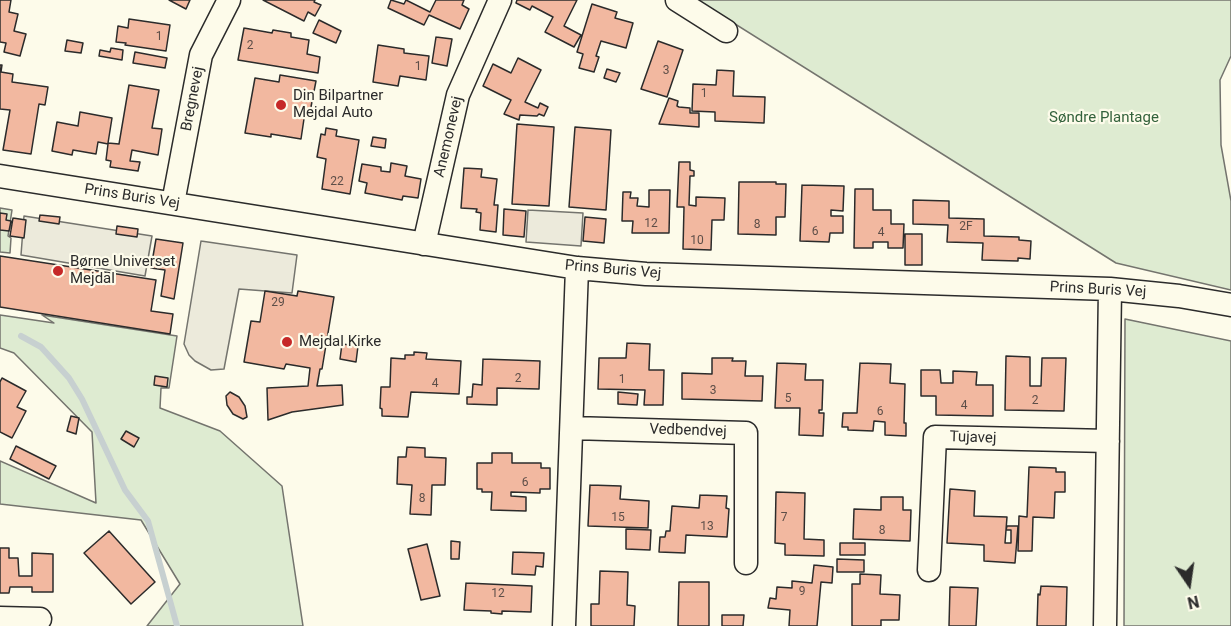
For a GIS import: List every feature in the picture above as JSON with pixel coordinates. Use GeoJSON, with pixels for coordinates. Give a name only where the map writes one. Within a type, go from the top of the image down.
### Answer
{"type":"FeatureCollection","features":[{"type":"Feature","properties":{"kind":"street","name":"Bregnevej"},"geometry":{"type":"LineString","coordinates":[[173,203],[201,56],[229,0]]}},
{"type":"Feature","properties":{"kind":"street","name":"Anemonevej"},"geometry":{"type":"LineString","coordinates":[[424,244],[458,95],[500,0]]}},
{"type":"Feature","properties":{"kind":"street"},"geometry":{"type":"LineString","coordinates":[[677,0],[726,31]]}},
{"type":"Feature","properties":{"kind":"street","name":"Prins Buris Vej"},"geometry":{"type":"LineString","coordinates":[[0,176],[577,268],[646,274],[1110,289],[1179,296],[1231,305]]}},
{"type":"Feature","properties":{"kind":"street"},"geometry":{"type":"LineString","coordinates":[[564,626],[577,268]]}},
{"type":"Feature","properties":{"kind":"street"},"geometry":{"type":"LineString","coordinates":[[1105,626],[1110,289]]}},
{"type":"Feature","properties":{"kind":"street","name":"Vedbendvej"},"geometry":{"type":"LineString","coordinates":[[572,428],[746,433],[746,563]]}},
{"type":"Feature","properties":{"kind":"street","name":"Tujavej"},"geometry":{"type":"LineString","coordinates":[[929,570],[935,437],[1108,441]]}},
{"type":"Feature","properties":{"kind":"street"},"geometry":{"type":"LineString","coordinates":[[0,618],[40,619]]}},
{"type":"Feature","properties":{"kind":"green space","name":"Søndre Plantage"},"geometry":{"type":"Polygon","coordinates":[[[697,0],[1231,0],[1231,56],[1220,80],[1221,145],[1231,201],[1231,290],[1116,263],[697,0]]]}},
{"type":"Feature","properties":{"kind":"green space"},"geometry":{"type":"Polygon","coordinates":[[[0,208],[12,210],[8,236],[11,238],[10,253],[0,252],[0,208]]]}},
{"type":"Feature","properties":{"kind":"green space"},"geometry":{"type":"Polygon","coordinates":[[[0,315],[54,323],[42,315],[177,336],[169,388],[161,388],[160,408],[220,431],[282,486],[303,626],[147,626],[180,584],[141,520],[0,504],[0,461],[96,503],[92,432],[14,353],[0,348],[0,315]]]}},
{"type":"Feature","properties":{"kind":"green space"},"geometry":{"type":"Polygon","coordinates":[[[1125,319],[1231,341],[1231,626],[1124,626],[1125,319]]]}},
{"type":"Feature","properties":{"kind":"shaded area"},"geometry":{"type":"Polygon","coordinates":[[[528,210],[583,213],[581,246],[526,242],[528,210]]]}},
{"type":"Feature","properties":{"kind":"shaded area"},"geometry":{"type":"Polygon","coordinates":[[[24,216],[152,236],[145,276],[21,255],[24,216]]]}},
{"type":"Feature","properties":{"kind":"shaded area"},"geometry":{"type":"Polygon","coordinates":[[[201,241],[297,255],[292,293],[239,289],[224,369],[211,370],[195,361],[184,344],[201,241]]]}},
{"type":"Feature","properties":{"kind":"building"},"geometry":{"type":"Polygon","coordinates":[[[0,0],[11,0],[9,12],[18,14],[14,31],[26,34],[20,56],[4,52],[6,43],[0,42],[0,0]]]}},
{"type":"Feature","properties":{"kind":"building"},"geometry":{"type":"Polygon","coordinates":[[[169,0],[190,0],[186,9],[169,0]]]}},
{"type":"Feature","properties":{"kind":"building"},"geometry":{"type":"Polygon","coordinates":[[[263,0],[315,0],[314,2],[321,5],[315,16],[308,12],[304,21],[263,0]]]}},
{"type":"Feature","properties":{"kind":"building"},"geometry":{"type":"Polygon","coordinates":[[[391,0],[404,4],[406,0],[430,12],[436,0],[464,0],[462,5],[469,9],[460,29],[429,15],[424,25],[388,8],[391,0]]]}},
{"type":"Feature","properties":{"kind":"building"},"geometry":{"type":"Polygon","coordinates":[[[517,0],[577,0],[564,26],[581,35],[574,47],[545,32],[553,17],[532,6],[530,10],[516,3],[517,0]]]}},
{"type":"Feature","properties":{"kind":"building"},"geometry":{"type":"Polygon","coordinates":[[[592,4],[617,12],[615,18],[633,23],[626,48],[601,41],[594,72],[579,68],[583,54],[577,52],[592,4]]]}},
{"type":"Feature","properties":{"kind":"building"},"geometry":{"type":"Polygon","coordinates":[[[129,19],[170,25],[166,51],[116,42],[118,26],[128,28],[129,19]]]}},
{"type":"Feature","properties":{"kind":"building"},"geometry":{"type":"Polygon","coordinates":[[[319,20],[341,31],[336,43],[313,33],[319,20]]]}},
{"type":"Feature","properties":{"kind":"building"},"geometry":{"type":"Polygon","coordinates":[[[244,28],[272,33],[273,30],[291,33],[291,37],[309,40],[307,54],[320,57],[318,73],[238,60],[244,28]]]}},
{"type":"Feature","properties":{"kind":"building"},"geometry":{"type":"Polygon","coordinates":[[[436,37],[452,39],[447,66],[432,63],[436,37]]]}},
{"type":"Feature","properties":{"kind":"building"},"geometry":{"type":"Polygon","coordinates":[[[67,40],[83,43],[81,53],[65,51],[67,40]]]}},
{"type":"Feature","properties":{"kind":"building"},"geometry":{"type":"Polygon","coordinates":[[[658,41],[683,50],[667,97],[641,89],[658,41]]]}},
{"type":"Feature","properties":{"kind":"building"},"geometry":{"type":"Polygon","coordinates":[[[378,45],[404,49],[404,53],[429,56],[426,80],[400,76],[398,86],[373,82],[378,45]]]}},
{"type":"Feature","properties":{"kind":"building"},"geometry":{"type":"Polygon","coordinates":[[[111,48],[123,50],[122,60],[99,56],[100,50],[110,52],[111,48]]]}},
{"type":"Feature","properties":{"kind":"building"},"geometry":{"type":"Polygon","coordinates":[[[135,52],[167,58],[165,68],[133,63],[135,52]]]}},
{"type":"Feature","properties":{"kind":"building"},"geometry":{"type":"Polygon","coordinates":[[[518,58],[541,70],[525,102],[538,108],[540,103],[548,107],[544,116],[520,115],[519,120],[504,114],[511,100],[483,86],[493,64],[511,73],[518,58]]]}},
{"type":"Feature","properties":{"kind":"building"},"geometry":{"type":"Polygon","coordinates":[[[0,65],[2,65],[1,72],[13,74],[12,82],[48,87],[45,105],[39,104],[31,154],[3,150],[10,110],[0,109],[0,65]]]}},
{"type":"Feature","properties":{"kind":"building"},"geometry":{"type":"Polygon","coordinates":[[[607,69],[620,73],[616,82],[604,78],[607,69]]]}},
{"type":"Feature","properties":{"kind":"building"},"geometry":{"type":"Polygon","coordinates":[[[717,70],[734,71],[733,96],[765,97],[764,123],[715,121],[715,112],[692,111],[693,84],[716,85],[717,70]]]}},
{"type":"Feature","properties":{"kind":"building","name":"Din Bilpartner Mejdal Auto"},"geometry":{"type":"Polygon","coordinates":[[[280,75],[316,81],[310,112],[305,112],[301,139],[245,133],[255,78],[279,82],[280,75]]]}},
{"type":"Feature","properties":{"kind":"building"},"geometry":{"type":"Polygon","coordinates":[[[129,85],[159,90],[152,128],[162,129],[158,155],[132,150],[130,161],[140,162],[138,171],[110,167],[111,161],[106,160],[108,144],[98,142],[96,154],[73,150],[72,155],[52,151],[57,122],[78,126],[80,112],[112,118],[108,143],[119,144],[129,85]]]}},
{"type":"Feature","properties":{"kind":"building"},"geometry":{"type":"Polygon","coordinates":[[[669,98],[678,101],[677,106],[679,107],[690,108],[690,113],[699,113],[699,127],[659,124],[669,98]]]}},
{"type":"Feature","properties":{"kind":"building"},"geometry":{"type":"Polygon","coordinates":[[[517,124],[554,127],[549,206],[512,204],[517,124]]]}},
{"type":"Feature","properties":{"kind":"building"},"geometry":{"type":"Polygon","coordinates":[[[575,127],[611,130],[606,210],[569,207],[575,127]]]}},
{"type":"Feature","properties":{"kind":"building"},"geometry":{"type":"Polygon","coordinates":[[[326,128],[337,130],[336,136],[359,140],[350,194],[322,189],[326,159],[317,157],[321,134],[325,135],[326,128]]]}},
{"type":"Feature","properties":{"kind":"building"},"geometry":{"type":"Polygon","coordinates":[[[373,137],[386,139],[385,148],[371,146],[373,137]]]}},
{"type":"Feature","properties":{"kind":"building"},"geometry":{"type":"Polygon","coordinates":[[[679,162],[690,162],[690,170],[694,171],[694,176],[690,176],[689,205],[696,206],[696,197],[725,198],[724,220],[712,220],[711,250],[683,249],[684,207],[677,207],[679,162]]]}},
{"type":"Feature","properties":{"kind":"building"},"geometry":{"type":"Polygon","coordinates":[[[391,163],[407,166],[405,176],[421,179],[418,198],[403,196],[402,200],[365,193],[367,183],[359,181],[362,164],[381,167],[381,171],[390,172],[391,163]]]}},
{"type":"Feature","properties":{"kind":"building"},"geometry":{"type":"Polygon","coordinates":[[[464,168],[482,169],[481,177],[497,179],[494,205],[498,205],[496,232],[480,230],[481,213],[476,212],[477,209],[461,208],[464,168]]]}},
{"type":"Feature","properties":{"kind":"building"},"geometry":{"type":"Polygon","coordinates":[[[739,182],[786,184],[785,217],[776,217],[776,235],[738,234],[739,182]]]}},
{"type":"Feature","properties":{"kind":"building"},"geometry":{"type":"Polygon","coordinates":[[[802,185],[844,186],[843,211],[831,210],[831,216],[843,216],[843,233],[830,233],[829,242],[800,241],[802,185]]]}},
{"type":"Feature","properties":{"kind":"building"},"geometry":{"type":"Polygon","coordinates":[[[855,189],[873,189],[873,210],[891,210],[891,224],[904,224],[903,248],[888,248],[888,242],[873,242],[873,248],[854,248],[855,189]]]}},
{"type":"Feature","properties":{"kind":"building"},"geometry":{"type":"Polygon","coordinates":[[[649,190],[670,190],[669,233],[632,233],[633,221],[622,221],[623,192],[631,192],[630,198],[638,198],[637,206],[649,207],[649,190]]]}},
{"type":"Feature","properties":{"kind":"building"},"geometry":{"type":"Polygon","coordinates":[[[913,200],[949,201],[949,218],[984,219],[984,236],[1019,237],[1019,240],[1031,241],[1030,259],[982,260],[983,243],[947,242],[948,225],[913,224],[913,200]]]}},
{"type":"Feature","properties":{"kind":"building"},"geometry":{"type":"Polygon","coordinates":[[[504,209],[526,211],[524,237],[503,235],[504,209]]]}},
{"type":"Feature","properties":{"kind":"building"},"geometry":{"type":"Polygon","coordinates":[[[0,213],[7,214],[6,220],[11,221],[9,231],[0,230],[0,213]]]}},
{"type":"Feature","properties":{"kind":"building"},"geometry":{"type":"Polygon","coordinates":[[[40,215],[60,217],[59,224],[39,221],[40,215]]]}},
{"type":"Feature","properties":{"kind":"building"},"geometry":{"type":"Polygon","coordinates":[[[585,217],[606,219],[604,243],[583,241],[585,217]]]}},
{"type":"Feature","properties":{"kind":"building"},"geometry":{"type":"Polygon","coordinates":[[[13,218],[26,220],[24,238],[10,236],[13,218]]]}},
{"type":"Feature","properties":{"kind":"building"},"geometry":{"type":"Polygon","coordinates":[[[117,226],[138,229],[137,237],[116,234],[117,226]]]}},
{"type":"Feature","properties":{"kind":"building"},"geometry":{"type":"Polygon","coordinates":[[[905,234],[922,234],[922,265],[905,265],[905,234]]]}},
{"type":"Feature","properties":{"kind":"building"},"geometry":{"type":"Polygon","coordinates":[[[156,239],[183,243],[174,299],[161,296],[165,270],[151,268],[156,239]]]}},
{"type":"Feature","properties":{"kind":"building"},"geometry":{"type":"Polygon","coordinates":[[[0,256],[156,280],[151,311],[173,314],[170,334],[0,307],[0,256]]]}},
{"type":"Feature","properties":{"kind":"building","name":"Mejdal Kirke"},"geometry":{"type":"Polygon","coordinates":[[[265,291],[297,296],[298,291],[334,297],[317,386],[342,385],[343,405],[292,412],[268,420],[267,388],[308,386],[310,368],[286,364],[284,369],[244,362],[251,321],[260,322],[265,291]]]}},
{"type":"Feature","properties":{"kind":"building"},"geometry":{"type":"Polygon","coordinates":[[[627,343],[650,344],[649,370],[664,370],[663,405],[644,405],[645,390],[598,389],[599,358],[626,358],[627,343]]]}},
{"type":"Feature","properties":{"kind":"building"},"geometry":{"type":"Polygon","coordinates":[[[342,344],[358,346],[356,362],[340,359],[342,344]]]}},
{"type":"Feature","properties":{"kind":"building"},"geometry":{"type":"Polygon","coordinates":[[[414,352],[427,353],[426,359],[461,361],[459,394],[411,392],[408,417],[382,416],[381,387],[390,387],[391,358],[405,359],[405,355],[414,355],[414,352]]]}},
{"type":"Feature","properties":{"kind":"building"},"geometry":{"type":"Polygon","coordinates":[[[1006,356],[1030,357],[1030,386],[1041,386],[1042,358],[1066,358],[1064,411],[1005,410],[1006,356]]]}},
{"type":"Feature","properties":{"kind":"building"},"geometry":{"type":"Polygon","coordinates":[[[712,358],[733,358],[732,361],[746,361],[745,376],[763,376],[762,401],[682,399],[682,373],[712,374],[712,358]]]}},
{"type":"Feature","properties":{"kind":"building"},"geometry":{"type":"Polygon","coordinates":[[[483,359],[540,361],[539,389],[497,388],[497,405],[467,404],[467,397],[472,397],[473,384],[482,385],[483,359]]]}},
{"type":"Feature","properties":{"kind":"building"},"geometry":{"type":"Polygon","coordinates":[[[777,363],[806,364],[805,380],[823,380],[822,410],[819,410],[819,413],[824,413],[823,436],[799,435],[800,408],[775,408],[777,363]]]}},
{"type":"Feature","properties":{"kind":"building"},"geometry":{"type":"Polygon","coordinates":[[[860,363],[891,364],[890,383],[905,384],[906,436],[885,435],[885,422],[874,421],[873,431],[848,430],[848,427],[842,427],[843,413],[857,413],[860,363]]]}},
{"type":"Feature","properties":{"kind":"building"},"geometry":{"type":"Polygon","coordinates":[[[921,370],[940,370],[941,383],[953,383],[953,371],[977,372],[976,385],[993,385],[993,416],[936,415],[936,396],[921,396],[921,370]]]}},
{"type":"Feature","properties":{"kind":"building"},"geometry":{"type":"Polygon","coordinates":[[[155,376],[168,378],[167,387],[154,385],[155,376]]]}},
{"type":"Feature","properties":{"kind":"building"},"geometry":{"type":"Polygon","coordinates":[[[2,378],[26,391],[17,407],[26,411],[12,438],[0,432],[0,382],[2,378]]]}},
{"type":"Feature","properties":{"kind":"building"},"geometry":{"type":"Polygon","coordinates":[[[230,392],[239,397],[245,406],[247,417],[243,419],[233,414],[227,405],[226,396],[230,392]]]}},
{"type":"Feature","properties":{"kind":"building"},"geometry":{"type":"Polygon","coordinates":[[[618,392],[638,394],[637,405],[618,404],[618,392]]]}},
{"type":"Feature","properties":{"kind":"building"},"geometry":{"type":"Polygon","coordinates":[[[71,416],[79,418],[76,434],[67,431],[71,416]]]}},
{"type":"Feature","properties":{"kind":"building"},"geometry":{"type":"Polygon","coordinates":[[[126,431],[139,438],[134,447],[121,439],[126,431]]]}},
{"type":"Feature","properties":{"kind":"building"},"geometry":{"type":"Polygon","coordinates":[[[16,446],[56,466],[49,479],[10,459],[16,446]]]}},
{"type":"Feature","properties":{"kind":"building"},"geometry":{"type":"Polygon","coordinates":[[[407,447],[425,448],[425,457],[446,458],[445,485],[432,485],[431,515],[410,514],[412,485],[397,484],[398,457],[406,457],[407,447]]]}},
{"type":"Feature","properties":{"kind":"building"},"geometry":{"type":"Polygon","coordinates":[[[492,453],[512,453],[512,463],[541,463],[541,468],[550,468],[550,489],[540,489],[540,493],[511,492],[511,496],[526,497],[526,511],[491,510],[492,492],[482,492],[482,489],[477,489],[477,463],[492,463],[492,453]]]}},
{"type":"Feature","properties":{"kind":"building"},"geometry":{"type":"Polygon","coordinates":[[[1029,467],[1056,468],[1056,472],[1065,472],[1065,492],[1055,492],[1054,518],[1033,517],[1032,551],[1018,551],[1019,516],[1027,517],[1029,467]]]}},
{"type":"Feature","properties":{"kind":"building"},"geometry":{"type":"Polygon","coordinates":[[[590,485],[621,486],[620,499],[649,501],[648,528],[588,526],[590,485]]]}},
{"type":"Feature","properties":{"kind":"building"},"geometry":{"type":"Polygon","coordinates":[[[950,489],[975,491],[974,516],[1007,517],[1006,530],[1007,526],[1018,526],[1015,563],[984,561],[984,545],[947,543],[950,489]],[[1006,530],[1005,543],[1011,543],[1011,530],[1006,530]]]}},
{"type":"Feature","properties":{"kind":"building"},"geometry":{"type":"Polygon","coordinates":[[[776,492],[805,493],[804,539],[824,540],[824,556],[785,555],[785,544],[775,543],[776,492]]]}},
{"type":"Feature","properties":{"kind":"building"},"geometry":{"type":"Polygon","coordinates":[[[700,495],[727,496],[726,508],[729,509],[727,537],[686,535],[685,553],[659,552],[660,537],[665,537],[666,531],[670,531],[672,506],[699,508],[700,495]]]}},
{"type":"Feature","properties":{"kind":"building"},"geometry":{"type":"Polygon","coordinates":[[[881,497],[903,497],[903,510],[911,510],[910,541],[853,539],[854,509],[881,510],[881,497]]]}},
{"type":"Feature","properties":{"kind":"building"},"geometry":{"type":"Polygon","coordinates":[[[626,529],[651,530],[650,550],[626,549],[626,529]]]}},
{"type":"Feature","properties":{"kind":"building"},"geometry":{"type":"Polygon","coordinates":[[[109,531],[155,582],[131,604],[84,553],[109,531]]]}},
{"type":"Feature","properties":{"kind":"building"},"geometry":{"type":"Polygon","coordinates":[[[451,541],[460,542],[459,559],[451,559],[451,541]]]}},
{"type":"Feature","properties":{"kind":"building"},"geometry":{"type":"Polygon","coordinates":[[[840,543],[865,543],[865,555],[840,555],[840,543]]]}},
{"type":"Feature","properties":{"kind":"building"},"geometry":{"type":"Polygon","coordinates":[[[427,544],[440,596],[421,600],[408,549],[427,544]]]}},
{"type":"Feature","properties":{"kind":"building"},"geometry":{"type":"Polygon","coordinates":[[[0,548],[9,548],[9,558],[18,558],[19,576],[32,576],[32,553],[53,554],[53,592],[32,592],[32,587],[10,587],[9,593],[0,593],[0,548]]]}},
{"type":"Feature","properties":{"kind":"building"},"geometry":{"type":"Polygon","coordinates":[[[513,552],[544,553],[543,567],[536,566],[535,575],[512,574],[513,552]]]}},
{"type":"Feature","properties":{"kind":"building"},"geometry":{"type":"Polygon","coordinates":[[[837,559],[864,560],[864,572],[837,572],[837,559]]]}},
{"type":"Feature","properties":{"kind":"building"},"geometry":{"type":"Polygon","coordinates":[[[814,565],[833,567],[832,583],[821,582],[817,626],[789,626],[790,610],[768,608],[770,598],[776,599],[777,587],[792,588],[792,581],[812,583],[814,565]]]}},
{"type":"Feature","properties":{"kind":"building"},"geometry":{"type":"Polygon","coordinates":[[[600,571],[628,572],[627,605],[635,606],[634,626],[591,626],[591,604],[599,604],[600,571]]]}},
{"type":"Feature","properties":{"kind":"building"},"geometry":{"type":"Polygon","coordinates":[[[860,574],[881,575],[880,594],[900,595],[899,620],[881,620],[881,626],[852,626],[852,584],[860,584],[860,574]]]}},
{"type":"Feature","properties":{"kind":"building"},"geometry":{"type":"Polygon","coordinates":[[[679,582],[709,582],[709,626],[678,626],[679,582]]]}},
{"type":"Feature","properties":{"kind":"building"},"geometry":{"type":"Polygon","coordinates":[[[466,583],[532,586],[531,612],[502,611],[502,614],[491,613],[491,611],[464,610],[466,583]]]}},
{"type":"Feature","properties":{"kind":"building"},"geometry":{"type":"Polygon","coordinates":[[[1041,586],[1067,587],[1066,626],[1037,626],[1038,594],[1040,595],[1041,586]]]}},
{"type":"Feature","properties":{"kind":"building"},"geometry":{"type":"Polygon","coordinates":[[[950,587],[978,588],[976,626],[949,626],[950,587]]]}},
{"type":"Feature","properties":{"kind":"building"},"geometry":{"type":"Polygon","coordinates":[[[722,615],[744,615],[743,626],[722,626],[722,615]]]}},
{"type":"Feature","properties":{"kind":"waterway"},"geometry":{"type":"LineString","coordinates":[[21,336],[41,347],[69,378],[82,399],[125,490],[148,521],[177,626]]}},
{"type":"Feature","properties":{"kind":"place","name":"Din Bilpartner Mejdal Auto"},"geometry":{"type":"Point","coordinates":[281,105]}},
{"type":"Feature","properties":{"kind":"place","name":"Børne Universet Mejdal"},"geometry":{"type":"Point","coordinates":[58,271]}},
{"type":"Feature","properties":{"kind":"place","name":"Mejdal Kirke"},"geometry":{"type":"Point","coordinates":[287,342]}}]}
